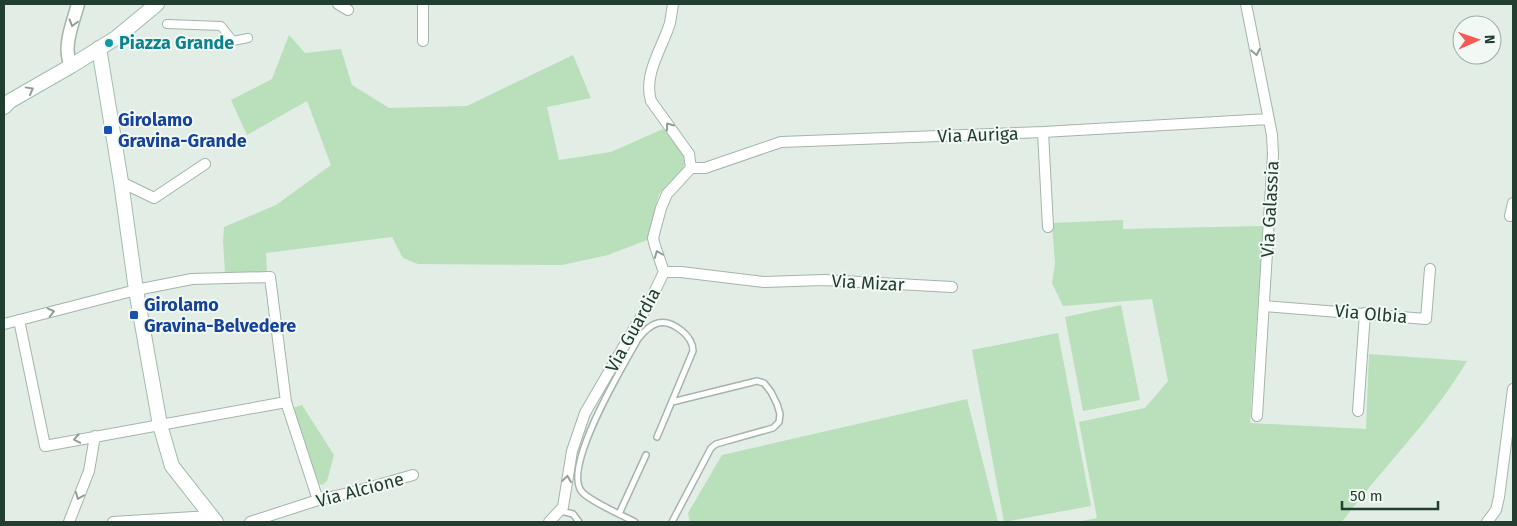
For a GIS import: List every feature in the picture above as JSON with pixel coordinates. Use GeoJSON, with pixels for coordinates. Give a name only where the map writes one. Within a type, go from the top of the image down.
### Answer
{"type":"FeatureCollection","features":[{"type":"Feature","properties":{"kind":"main road"},"geometry":{"type":"LineString","coordinates":[[4,107],[10,101],[116,38],[156,4]]}},
{"type":"Feature","properties":{"kind":"main road"},"geometry":{"type":"LineString","coordinates":[[99,48],[136,290],[160,425],[172,466],[213,519]]}},
{"type":"Feature","properties":{"kind":"street"},"geometry":{"type":"LineString","coordinates":[[71,66],[68,60],[67,42],[78,4]]}},
{"type":"Feature","properties":{"kind":"street"},"geometry":{"type":"LineString","coordinates":[[338,4],[348,10]]}},
{"type":"Feature","properties":{"kind":"street"},"geometry":{"type":"LineString","coordinates":[[423,4],[423,41]]}},
{"type":"Feature","properties":{"kind":"street"},"geometry":{"type":"LineString","coordinates":[[673,4],[670,22],[649,77],[648,92],[651,101],[689,154],[691,168]]}},
{"type":"Feature","properties":{"kind":"street","name":"Via Galassia"},"geometry":{"type":"LineString","coordinates":[[1246,4],[1269,119],[1274,154],[1257,416]]}},
{"type":"Feature","properties":{"kind":"street"},"geometry":{"type":"LineString","coordinates":[[167,24],[221,26],[233,41],[248,38]]}},
{"type":"Feature","properties":{"kind":"street","name":"Via Auriga"},"geometry":{"type":"LineString","coordinates":[[691,168],[705,168],[781,142],[1043,132],[1269,119]]}},
{"type":"Feature","properties":{"kind":"street"},"geometry":{"type":"LineString","coordinates":[[1043,132],[1048,227]]}},
{"type":"Feature","properties":{"kind":"street"},"geometry":{"type":"LineString","coordinates":[[121,182],[154,198],[205,164]]}},
{"type":"Feature","properties":{"kind":"street","name":"Via Guardia"},"geometry":{"type":"LineString","coordinates":[[561,511],[572,450],[585,413],[649,304],[664,272],[654,246],[653,238],[659,215],[667,194],[691,168]]}},
{"type":"Feature","properties":{"kind":"street"},"geometry":{"type":"LineString","coordinates":[[1510,216],[1513,203]]}},
{"type":"Feature","properties":{"kind":"street","name":"Via Olbia"},"geometry":{"type":"LineString","coordinates":[[1265,306],[1426,319],[1430,269]]}},
{"type":"Feature","properties":{"kind":"street","name":"Via Mizar"},"geometry":{"type":"LineString","coordinates":[[664,272],[681,272],[764,282],[824,280],[952,287]]}},
{"type":"Feature","properties":{"kind":"street"},"geometry":{"type":"LineString","coordinates":[[4,324],[136,290],[192,279],[270,276],[286,402],[318,500]]}},
{"type":"Feature","properties":{"kind":"street"},"geometry":{"type":"LineString","coordinates":[[1358,411],[1365,313]]}},
{"type":"Feature","properties":{"kind":"street"},"geometry":{"type":"LineString","coordinates":[[19,320],[45,446],[286,402]]}},
{"type":"Feature","properties":{"kind":"street"},"geometry":{"type":"LineString","coordinates":[[1487,522],[1496,510],[1499,497],[1513,389]]}},
{"type":"Feature","properties":{"kind":"street"},"geometry":{"type":"LineString","coordinates":[[69,522],[89,472],[95,436]]}},
{"type":"Feature","properties":{"kind":"street","name":"Via Alcione"},"geometry":{"type":"LineString","coordinates":[[250,522],[318,500],[413,475]]}},
{"type":"Feature","properties":{"kind":"street"},"geometry":{"type":"LineString","coordinates":[[549,522],[561,511]]}},
{"type":"Feature","properties":{"kind":"street"},"geometry":{"type":"LineString","coordinates":[[113,522],[213,519]]}},
{"type":"Feature","properties":{"kind":"lane"},"geometry":{"type":"LineString","coordinates":[[635,522],[582,492],[578,481],[578,471],[586,444],[612,386],[642,335],[652,325],[668,322],[683,332],[693,344],[691,357],[657,437]]}},
{"type":"Feature","properties":{"kind":"lane"},"geometry":{"type":"LineString","coordinates":[[672,402],[757,381],[764,384],[771,392],[780,414],[779,422],[773,428],[716,444],[711,448],[672,522]]}},
{"type":"Feature","properties":{"kind":"lane"},"geometry":{"type":"LineString","coordinates":[[619,514],[646,454]]}},
{"type":"Feature","properties":{"kind":"lane"},"geometry":{"type":"LineString","coordinates":[[561,511],[574,514],[579,522]]}},
{"type":"Feature","properties":{"kind":"green space"},"geometry":{"type":"Polygon","coordinates":[[[289,35],[305,53],[341,49],[352,85],[389,108],[467,106],[573,55],[591,98],[547,107],[559,160],[611,152],[663,129],[684,154],[684,168],[659,194],[647,240],[608,255],[562,265],[418,264],[403,258],[392,237],[266,253],[267,272],[225,273],[224,227],[276,205],[331,165],[307,101],[247,135],[231,100],[272,79],[289,35]]]}},
{"type":"Feature","properties":{"kind":"green space"},"geometry":{"type":"Polygon","coordinates":[[[1123,220],[1123,229],[1263,226],[1250,423],[1366,429],[1369,354],[1467,361],[1439,403],[1342,522],[1077,522],[1097,518],[1079,422],[1145,408],[1168,381],[1152,299],[1063,306],[1052,283],[1055,263],[1052,223],[1123,220]]]}},
{"type":"Feature","properties":{"kind":"green space"},"geometry":{"type":"Polygon","coordinates":[[[1121,305],[1140,400],[1083,411],[1065,317],[1121,305]]]}},
{"type":"Feature","properties":{"kind":"green space"},"geometry":{"type":"Polygon","coordinates":[[[1058,333],[1091,506],[1004,522],[972,350],[1058,333]]]}},
{"type":"Feature","properties":{"kind":"green space"},"geometry":{"type":"Polygon","coordinates":[[[967,399],[998,522],[690,522],[688,513],[722,455],[967,399]]]}},
{"type":"Feature","properties":{"kind":"green space"},"geometry":{"type":"Polygon","coordinates":[[[302,405],[334,455],[327,481],[322,485],[318,483],[293,408],[302,405]]]}},
{"type":"Feature","properties":{"kind":"place","name":"Piazza Grande"},"geometry":{"type":"Point","coordinates":[109,43]}},
{"type":"Feature","properties":{"kind":"place","name":"Girolamo Gravina-Grande"},"geometry":{"type":"Point","coordinates":[108,130]}},
{"type":"Feature","properties":{"kind":"place","name":"Girolamo Gravina-Belvedere"},"geometry":{"type":"Point","coordinates":[134,315]}}]}
